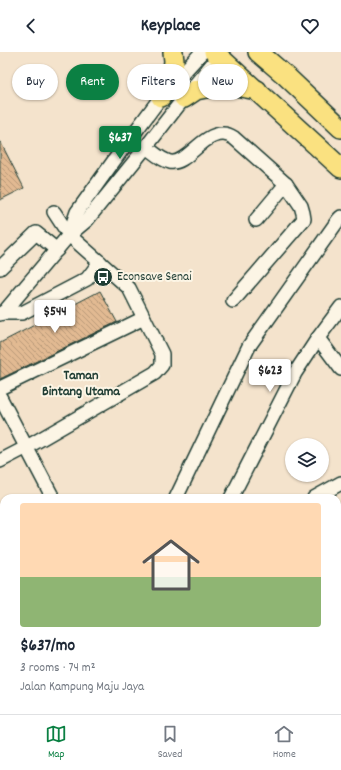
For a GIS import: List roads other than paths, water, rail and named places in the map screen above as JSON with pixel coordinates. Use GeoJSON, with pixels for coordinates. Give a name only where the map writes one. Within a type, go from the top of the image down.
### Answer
{"type":"FeatureCollection","features":[{"type":"Feature","properties":{"kind":"highway"},"geometry":{"type":"LineString","coordinates":[[173,52],[174,64]]}},
{"type":"Feature","properties":{"kind":"highway"},"geometry":{"type":"LineString","coordinates":[[258,52],[286,76],[341,128]]}},
{"type":"Feature","properties":{"kind":"highway"},"geometry":{"type":"LineString","coordinates":[[274,52],[286,76]]}},
{"type":"Feature","properties":{"kind":"highway"},"geometry":{"type":"LineString","coordinates":[[211,53],[257,90],[341,168]]}},
{"type":"Feature","properties":{"kind":"highway"},"geometry":{"type":"LineString","coordinates":[[190,94],[196,90],[221,85],[257,90]]}},
{"type":"Feature","properties":{"kind":"street"},"geometry":{"type":"LineString","coordinates":[[190,71],[211,53]]}},
{"type":"Feature","properties":{"kind":"street"},"geometry":{"type":"LineString","coordinates":[[190,88],[211,53]]}},
{"type":"Feature","properties":{"kind":"street"},"geometry":{"type":"LineString","coordinates":[[70,235],[77,212],[159,100]]}},
{"type":"Feature","properties":{"kind":"street"},"geometry":{"type":"LineString","coordinates":[[1,314],[70,235],[87,220],[182,100]]}},
{"type":"Feature","properties":{"kind":"street"},"geometry":{"type":"LineString","coordinates":[[146,147],[163,159],[171,162],[180,160],[212,136],[224,134],[234,138],[286,184],[301,206],[304,219],[233,301]]}},
{"type":"Feature","properties":{"kind":"street"},"geometry":{"type":"LineString","coordinates":[[256,220],[286,184]]}},
{"type":"Feature","properties":{"kind":"street"},"geometry":{"type":"LineString","coordinates":[[0,461],[27,448],[155,373],[162,365],[162,354],[129,288],[70,235],[54,212]]}},
{"type":"Feature","properties":{"kind":"street"},"geometry":{"type":"LineString","coordinates":[[178,494],[249,346],[341,217]]}},
{"type":"Feature","properties":{"kind":"street"},"geometry":{"type":"LineString","coordinates":[[0,268],[36,233],[57,250]]}},
{"type":"Feature","properties":{"kind":"street"},"geometry":{"type":"LineString","coordinates":[[1,314],[22,313],[87,279],[100,262]]}},
{"type":"Feature","properties":{"kind":"street"},"geometry":{"type":"LineString","coordinates":[[233,494],[295,373],[341,307]]}},
{"type":"Feature","properties":{"kind":"street"},"geometry":{"type":"LineString","coordinates":[[0,388],[144,318]]}},
{"type":"Feature","properties":{"kind":"street"},"geometry":{"type":"LineString","coordinates":[[318,338],[341,368]]}},
{"type":"Feature","properties":{"kind":"street"},"geometry":{"type":"LineString","coordinates":[[0,398],[51,494]]}},
{"type":"Feature","properties":{"kind":"street"},"geometry":{"type":"LineString","coordinates":[[321,494],[341,483]]}},
{"type":"Feature","properties":{"kind":"place","name":"Econsave Senai"},"geometry":{"type":"Point","coordinates":[103,277]}},
{"type":"Feature","properties":{"kind":"district","name":"Taman Bintang Utama"},"geometry":{"type":"Point","coordinates":[81,384]}}]}
